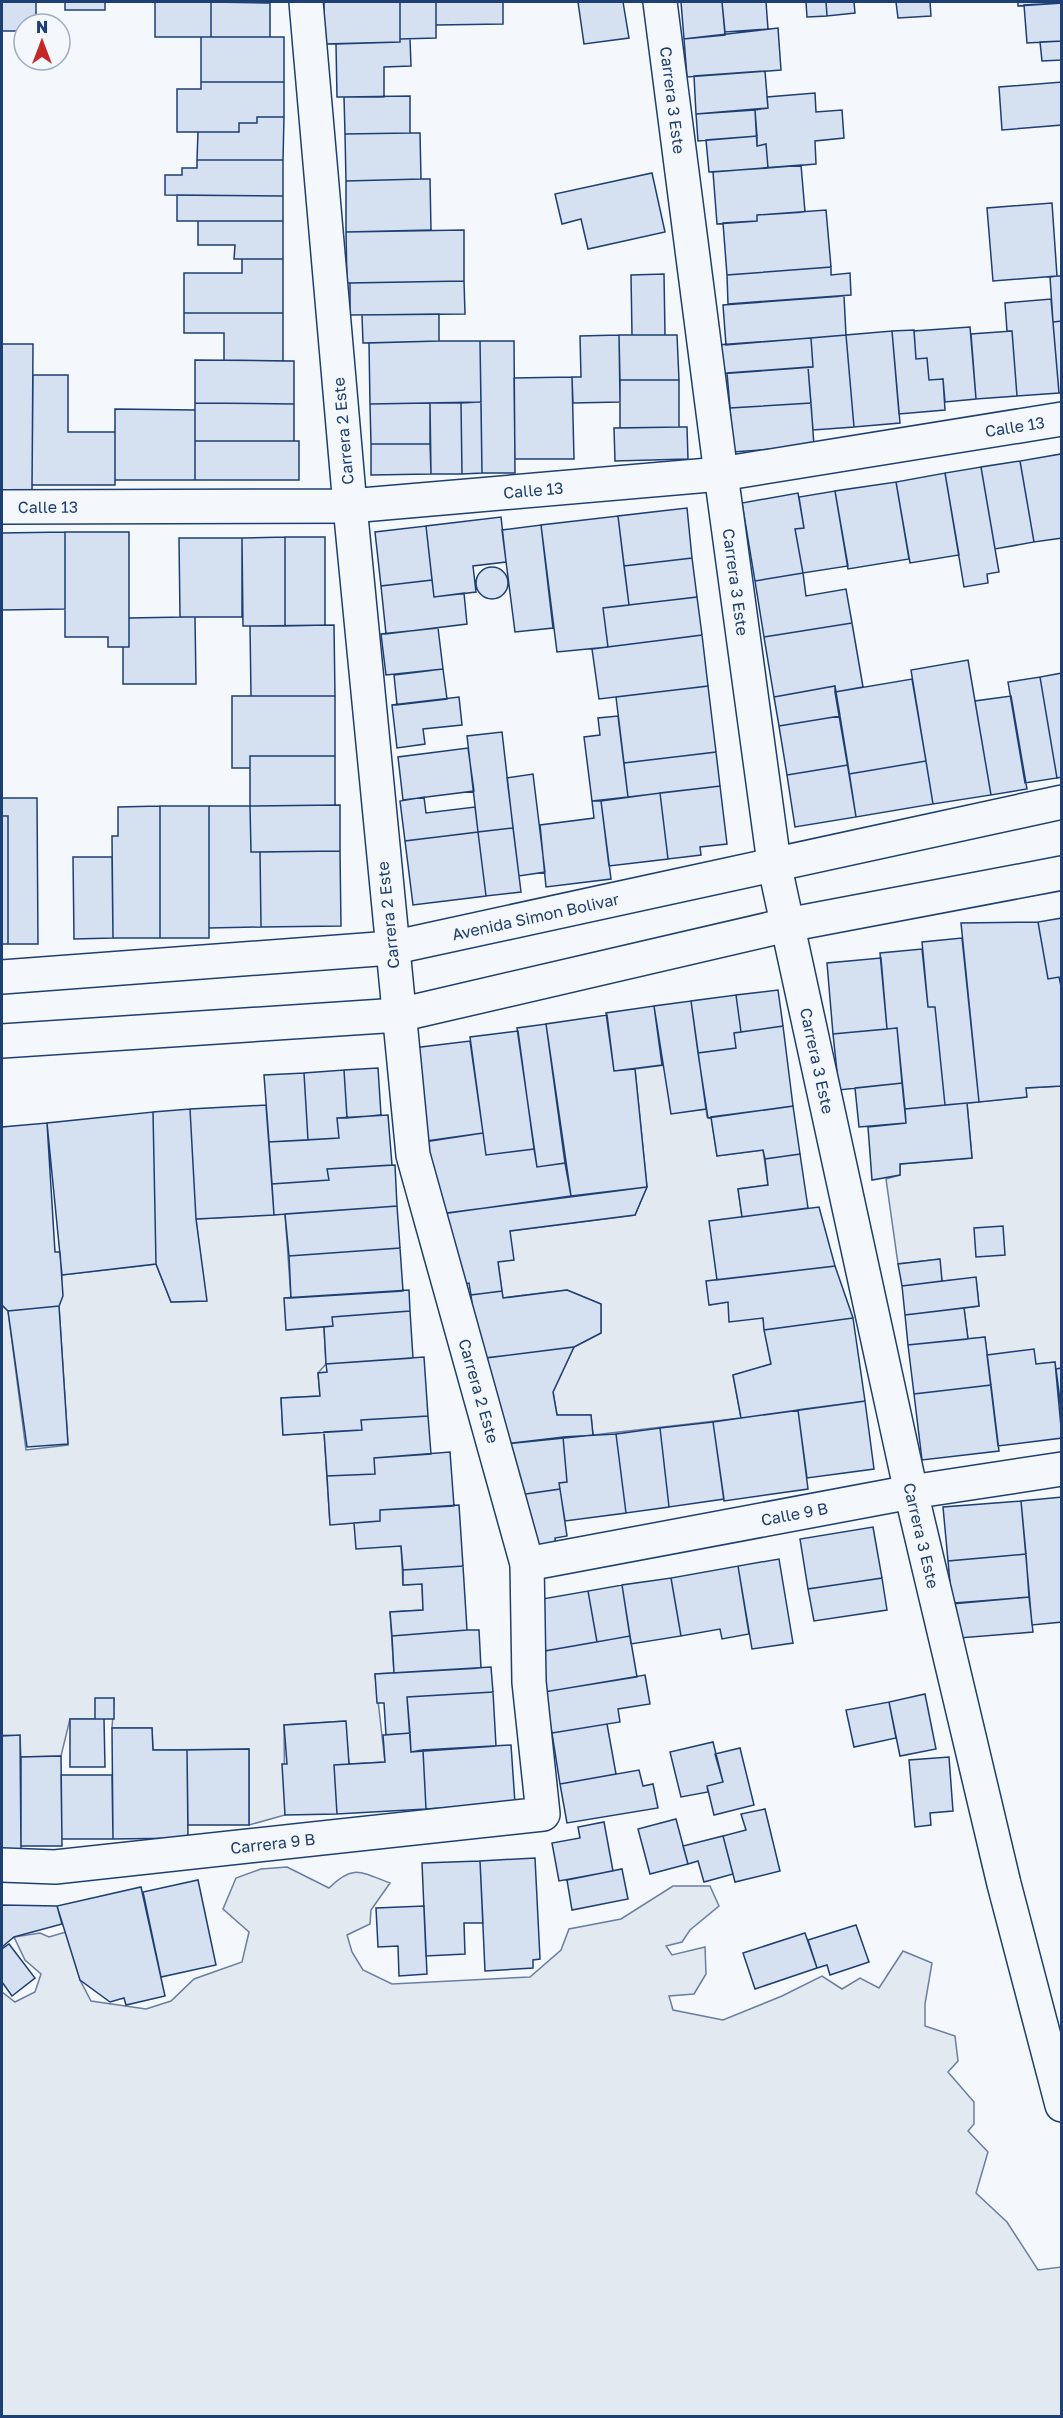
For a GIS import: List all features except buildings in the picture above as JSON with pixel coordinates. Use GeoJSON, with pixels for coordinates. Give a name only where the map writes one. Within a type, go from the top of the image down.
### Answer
{"type":"FeatureCollection","features":[{"type":"Feature","properties":{"kind":"street","name":"Carrera 2 Este"},"geometry":{"type":"LineString","coordinates":[[306,2],[350,506],[412,1155],[527,1564],[529,1682],[543,1814]]}},
{"type":"Feature","properties":{"kind":"street","name":"Carrera 3 Este"},"geometry":{"type":"LineString","coordinates":[[660,2],[774,863],[911,1492],[1004,1884],[1062,2105]]}},
{"type":"Feature","properties":{"kind":"street","name":"Calle 13"},"geometry":{"type":"LineString","coordinates":[[2,507],[350,506],[721,474],[1062,418]]}},
{"type":"Feature","properties":{"kind":"street","name":"Avenida Simon Bolivar"},"geometry":{"type":"LineString","coordinates":[[2,977],[391,948],[1062,802]]}},
{"type":"Feature","properties":{"kind":"street"},"geometry":{"type":"LineString","coordinates":[[2,1041],[399,1015],[788,924],[1062,873]]}},
{"type":"Feature","properties":{"kind":"street","name":"Calle 9 B"},"geometry":{"type":"LineString","coordinates":[[527,1564],[911,1492],[1062,1469]]}},
{"type":"Feature","properties":{"kind":"street","name":"Carrera 9 B"},"geometry":{"type":"LineString","coordinates":[[2,1865],[55,1867],[543,1814]]}},
{"type":"Feature","properties":{"kind":"shaded area"},"geometry":{"type":"Polygon","coordinates":[[[665,1065],[671,1113],[706,1109],[707,1117],[711,1117],[717,1156],[763,1150],[768,1185],[738,1189],[742,1217],[710,1305],[728,1302],[763,1318],[771,1364],[733,1375],[741,1418],[593,1435],[591,1415],[557,1415],[553,1392],[574,1347],[601,1333],[601,1304],[567,1290],[503,1298],[498,1262],[510,1231],[635,1215],[647,1187],[635,1069],[665,1065]]]}},
{"type":"Feature","properties":{"kind":"shaded area"},"geometry":{"type":"Polygon","coordinates":[[[1061,1086],[1061,1368],[1056,1369],[1055,1362],[1036,1364],[987,1355],[985,1337],[968,1339],[964,1308],[979,1306],[976,1278],[942,1281],[939,1259],[898,1264],[886,1179],[900,1175],[900,1164],[972,1158],[967,1103],[1026,1097],[1026,1088],[1061,1086]]]}},
{"type":"Feature","properties":{"kind":"shaded area"},"geometry":{"type":"Polygon","coordinates":[[[285,1214],[291,1298],[287,1330],[324,1327],[326,1364],[318,1373],[320,1396],[281,1398],[283,1435],[324,1432],[330,1524],[354,1523],[401,1546],[403,1585],[422,1584],[423,1610],[390,1612],[394,1673],[375,1674],[385,1762],[349,1764],[345,1721],[284,1725],[285,1815],[249,1825],[249,1749],[153,1750],[152,1728],[112,1728],[114,1699],[95,1719],[70,1719],[61,1756],[21,1757],[20,1736],[2,1735],[2,1305],[8,1311],[26,1450],[68,1445],[59,1306],[62,1275],[156,1264],[171,1302],[206,1301],[196,1219],[285,1214]]]}},
{"type":"Feature","properties":{"kind":"shaded area"},"geometry":{"type":"Polygon","coordinates":[[[287,1867],[329,1888],[337,1880],[358,1872],[390,1883],[371,1910],[370,1924],[347,1935],[352,1952],[363,1970],[392,1984],[530,1977],[561,1950],[569,1929],[621,1919],[673,1886],[710,1886],[719,1906],[690,1930],[682,1942],[666,1946],[672,1955],[705,1947],[706,1974],[694,1994],[669,1996],[673,2010],[723,2020],[782,1996],[822,1976],[842,1989],[860,1978],[879,1988],[903,1951],[932,1963],[925,2004],[925,2026],[955,2036],[958,2061],[948,2072],[974,2102],[974,2124],[968,2131],[988,2152],[976,2193],[1007,2222],[1038,2270],[1061,2267],[1061,2416],[2,2416],[2,1992],[15,2002],[35,1992],[41,1974],[25,1960],[14,1937],[40,1933],[49,1937],[66,1932],[78,1961],[80,1980],[91,2001],[146,2009],[171,2001],[194,1979],[242,1962],[249,1932],[223,1909],[236,1878],[261,1869],[287,1867]]]}}]}
